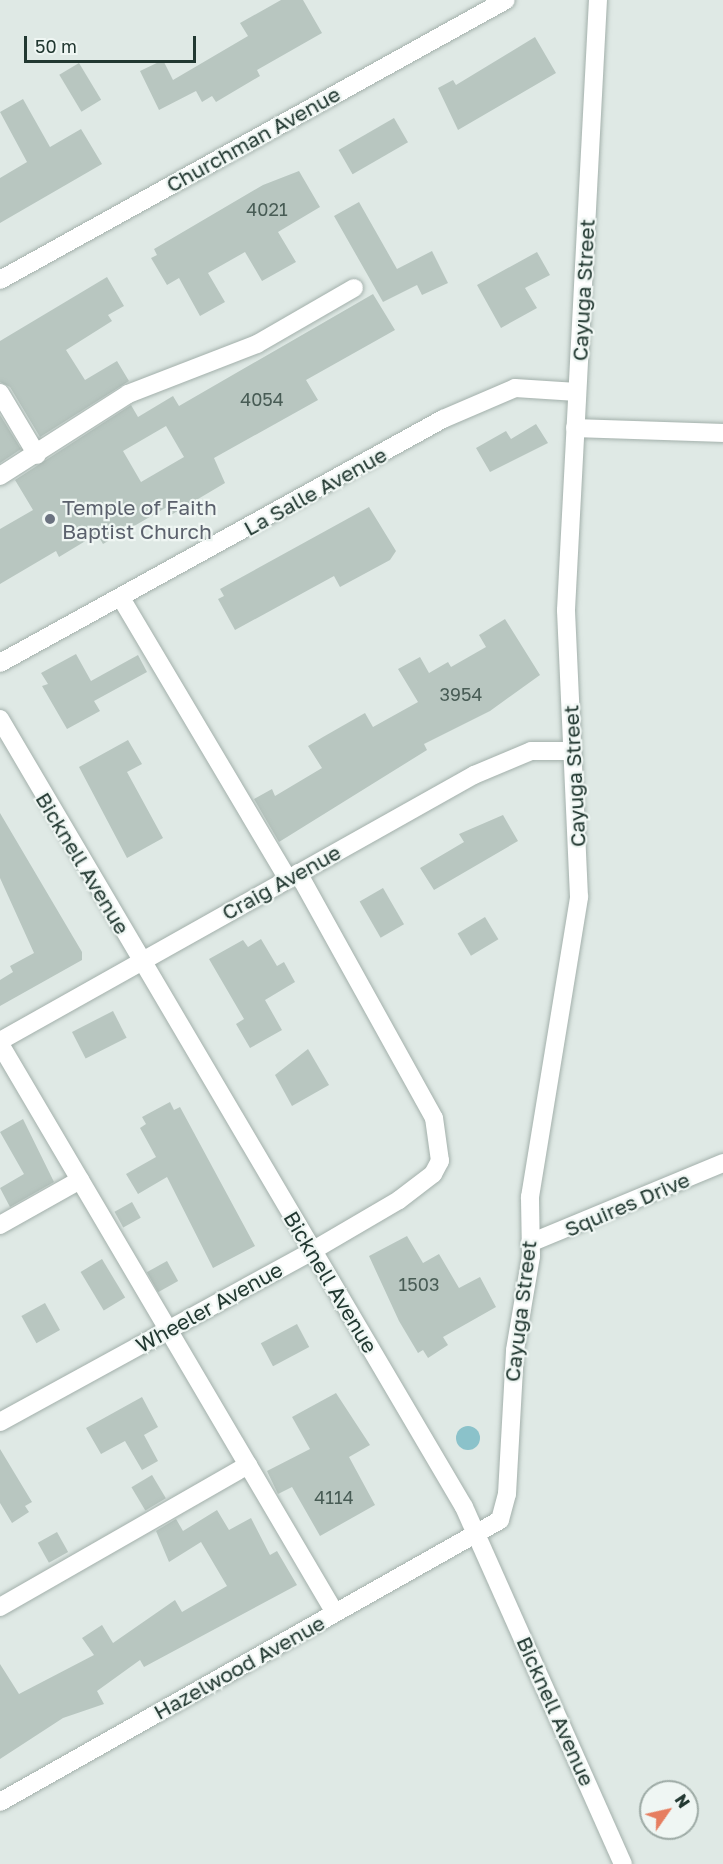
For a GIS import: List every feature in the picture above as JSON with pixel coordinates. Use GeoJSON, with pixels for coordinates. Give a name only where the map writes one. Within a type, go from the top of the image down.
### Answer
{"type":"FeatureCollection","features":[{"type":"Feature","properties":{"kind":"street","name":"Churchman Avenue"},"geometry":{"type":"LineString","coordinates":[[0,280],[506,0]]}},
{"type":"Feature","properties":{"kind":"street","name":"Cayuga Street"},"geometry":{"type":"LineString","coordinates":[[478,1534],[500,1520],[507,1494],[510,1394],[530,1243],[530,1197],[579,897],[566,610],[598,0]]}},
{"type":"Feature","properties":{"kind":"street"},"geometry":{"type":"LineString","coordinates":[[0,476],[37,455],[128,394],[257,344],[354,288]]}},
{"type":"Feature","properties":{"kind":"street","name":"La Salle Avenue"},"geometry":{"type":"LineString","coordinates":[[0,663],[495,395],[515,388],[577,392]]}},
{"type":"Feature","properties":{"kind":"street"},"geometry":{"type":"LineString","coordinates":[[0,393],[37,455]]}},
{"type":"Feature","properties":{"kind":"street"},"geometry":{"type":"LineString","coordinates":[[575,428],[723,433]]}},
{"type":"Feature","properties":{"kind":"street","name":"Wheeler Avenue"},"geometry":{"type":"LineString","coordinates":[[0,1422],[312,1251],[399,1200],[433,1174],[439,1147],[434,1118],[293,876],[120,598]]}},
{"type":"Feature","properties":{"kind":"street","name":"Bicknell Avenue"},"geometry":{"type":"LineString","coordinates":[[0,719],[478,1534],[623,1864]]}},
{"type":"Feature","properties":{"kind":"street","name":"Craig Avenue"},"geometry":{"type":"LineString","coordinates":[[0,1043],[293,876],[514,757],[572,751]]}},
{"type":"Feature","properties":{"kind":"street"},"geometry":{"type":"LineString","coordinates":[[0,1043],[335,1612]]}},
{"type":"Feature","properties":{"kind":"street","name":"Squires Drive"},"geometry":{"type":"LineString","coordinates":[[530,1243],[723,1163]]}},
{"type":"Feature","properties":{"kind":"street"},"geometry":{"type":"LineString","coordinates":[[0,1225],[80,1180]]}},
{"type":"Feature","properties":{"kind":"street"},"geometry":{"type":"LineString","coordinates":[[0,1607],[248,1465]]}},
{"type":"Feature","properties":{"kind":"street","name":"Hazelwood Avenue"},"geometry":{"type":"LineString","coordinates":[[0,1802],[335,1612],[478,1534]]}},
{"type":"Feature","properties":{"kind":"water"},"geometry":{"type":"Polygon","coordinates":[[[468,1426],[477,1429],[480,1438],[477,1447],[468,1450],[459,1447],[456,1438],[459,1429],[468,1426]]]}},
{"type":"Feature","properties":{"kind":"building"},"geometry":{"type":"Polygon","coordinates":[[[281,0],[303,0],[322,33],[257,70],[260,76],[216,102],[212,96],[202,102],[196,91],[159,110],[140,71],[163,60],[173,80],[248,36],[240,23],[281,0]]]}},
{"type":"Feature","properties":{"kind":"building"},"geometry":{"type":"Polygon","coordinates":[[[535,37],[556,73],[458,130],[438,88],[453,80],[456,85],[535,37]]]}},
{"type":"Feature","properties":{"kind":"building"},"geometry":{"type":"Polygon","coordinates":[[[79,63],[101,100],[81,112],[59,75],[79,63]]]}},
{"type":"Feature","properties":{"kind":"building"},"geometry":{"type":"Polygon","coordinates":[[[23,99],[50,147],[81,129],[102,164],[0,223],[0,178],[27,162],[0,112],[23,99]]]}},
{"type":"Feature","properties":{"kind":"building"},"geometry":{"type":"Polygon","coordinates":[[[394,118],[408,142],[353,174],[339,150],[394,118]]]}},
{"type":"Feature","properties":{"kind":"building"},"geometry":{"type":"Polygon","coordinates":[[[299,171],[320,207],[278,232],[296,262],[262,281],[245,252],[208,273],[225,302],[200,316],[179,278],[167,285],[151,258],[157,255],[154,249],[263,185],[299,171]]]}},
{"type":"Feature","properties":{"kind":"building"},"geometry":{"type":"Polygon","coordinates":[[[359,202],[397,269],[432,251],[448,283],[422,295],[417,285],[383,302],[334,216],[359,202]]]}},
{"type":"Feature","properties":{"kind":"building"},"geometry":{"type":"Polygon","coordinates":[[[537,252],[550,275],[525,288],[537,308],[501,328],[477,285],[537,252]]]}},
{"type":"Feature","properties":{"kind":"building"},"geometry":{"type":"Polygon","coordinates":[[[107,277],[124,306],[108,315],[112,321],[66,350],[85,380],[117,361],[129,381],[40,437],[10,387],[0,382],[0,341],[107,277]]]}},
{"type":"Feature","properties":{"kind":"building"},"geometry":{"type":"Polygon","coordinates":[[[373,294],[395,330],[306,380],[318,400],[214,458],[225,483],[171,515],[167,507],[103,544],[97,534],[59,557],[56,551],[0,584],[0,529],[33,510],[15,480],[131,405],[138,417],[173,396],[179,406],[373,294]],[[166,426],[123,451],[141,482],[184,457],[166,426]]]}},
{"type":"Feature","properties":{"kind":"building"},"geometry":{"type":"Polygon","coordinates":[[[0,415],[21,449],[0,463],[0,415]]]}},
{"type":"Feature","properties":{"kind":"building"},"geometry":{"type":"Polygon","coordinates":[[[536,424],[548,443],[490,472],[476,448],[506,431],[511,439],[536,424]]]}},
{"type":"Feature","properties":{"kind":"building"},"geometry":{"type":"Polygon","coordinates":[[[369,507],[396,551],[390,560],[340,587],[334,576],[235,630],[218,599],[224,596],[220,589],[369,507]]]}},
{"type":"Feature","properties":{"kind":"building"},"geometry":{"type":"Polygon","coordinates":[[[505,619],[540,675],[490,711],[424,744],[427,750],[279,842],[254,799],[272,789],[275,796],[322,768],[308,746],[323,737],[365,713],[373,727],[418,702],[398,669],[420,657],[429,673],[448,662],[451,667],[486,647],[479,635],[505,619]]]}},
{"type":"Feature","properties":{"kind":"building"},"geometry":{"type":"Polygon","coordinates":[[[76,654],[91,681],[138,655],[147,672],[94,701],[100,711],[67,729],[42,686],[48,684],[41,673],[76,654]]]}},
{"type":"Feature","properties":{"kind":"building"},"geometry":{"type":"Polygon","coordinates":[[[128,740],[142,764],[127,772],[163,838],[127,858],[79,767],[128,740]]]}},
{"type":"Feature","properties":{"kind":"building"},"geometry":{"type":"Polygon","coordinates":[[[0,813],[82,952],[82,960],[0,1006],[0,980],[13,972],[10,966],[34,953],[0,878],[0,813]]]}},
{"type":"Feature","properties":{"kind":"building"},"geometry":{"type":"Polygon","coordinates":[[[503,815],[518,841],[434,890],[420,868],[464,842],[459,834],[503,815]]]}},
{"type":"Feature","properties":{"kind":"building"},"geometry":{"type":"Polygon","coordinates":[[[383,888],[404,924],[381,938],[360,902],[383,888]]]}},
{"type":"Feature","properties":{"kind":"building"},"geometry":{"type":"Polygon","coordinates":[[[485,917],[498,939],[471,956],[458,933],[485,917]]]}},
{"type":"Feature","properties":{"kind":"building"},"geometry":{"type":"Polygon","coordinates":[[[261,939],[277,966],[284,962],[295,982],[265,1000],[282,1030],[250,1048],[236,1024],[244,1019],[209,959],[243,940],[248,947],[261,939]]]}},
{"type":"Feature","properties":{"kind":"building"},"geometry":{"type":"Polygon","coordinates":[[[113,1011],[127,1038],[86,1059],[72,1032],[113,1011]]]}},
{"type":"Feature","properties":{"kind":"building"},"geometry":{"type":"Polygon","coordinates":[[[308,1049],[329,1085],[292,1106],[275,1075],[308,1049]]]}},
{"type":"Feature","properties":{"kind":"building"},"geometry":{"type":"Polygon","coordinates":[[[170,1102],[174,1110],[180,1107],[255,1246],[213,1268],[167,1177],[138,1194],[126,1174],[156,1157],[140,1128],[146,1124],[142,1117],[170,1102]]]}},
{"type":"Feature","properties":{"kind":"building"},"geometry":{"type":"Polygon","coordinates":[[[23,1119],[54,1182],[10,1207],[0,1188],[24,1174],[0,1132],[23,1119]]]}},
{"type":"Feature","properties":{"kind":"building"},"geometry":{"type":"Polygon","coordinates":[[[132,1202],[141,1218],[123,1227],[115,1212],[132,1202]]]}},
{"type":"Feature","properties":{"kind":"building"},"geometry":{"type":"Polygon","coordinates":[[[407,1236],[423,1263],[439,1254],[459,1288],[480,1277],[496,1307],[443,1337],[448,1345],[428,1358],[423,1350],[418,1353],[399,1321],[369,1256],[407,1236]]]}},
{"type":"Feature","properties":{"kind":"building"},"geometry":{"type":"Polygon","coordinates":[[[102,1259],[125,1298],[104,1310],[81,1272],[102,1259]]]}},
{"type":"Feature","properties":{"kind":"building"},"geometry":{"type":"Polygon","coordinates":[[[167,1261],[178,1281],[158,1292],[147,1272],[167,1261]]]}},
{"type":"Feature","properties":{"kind":"building"},"geometry":{"type":"Polygon","coordinates":[[[45,1303],[60,1330],[36,1343],[21,1316],[45,1303]]]}},
{"type":"Feature","properties":{"kind":"building"},"geometry":{"type":"Polygon","coordinates":[[[297,1324],[309,1347],[273,1366],[261,1343],[297,1324]]]}},
{"type":"Feature","properties":{"kind":"building"},"geometry":{"type":"Polygon","coordinates":[[[336,1393],[370,1445],[349,1457],[375,1505],[320,1536],[292,1487],[278,1494],[267,1471],[310,1449],[292,1417],[336,1393]]]}},
{"type":"Feature","properties":{"kind":"building"},"geometry":{"type":"Polygon","coordinates":[[[142,1397],[158,1427],[144,1435],[158,1461],[142,1470],[125,1441],[101,1454],[86,1428],[142,1397]]]}},
{"type":"Feature","properties":{"kind":"building"},"geometry":{"type":"Polygon","coordinates":[[[0,1449],[32,1502],[25,1506],[29,1512],[12,1523],[0,1503],[0,1449]]]}},
{"type":"Feature","properties":{"kind":"building"},"geometry":{"type":"Polygon","coordinates":[[[152,1475],[166,1498],[145,1511],[131,1487],[152,1475]]]}},
{"type":"Feature","properties":{"kind":"building"},"geometry":{"type":"Polygon","coordinates":[[[217,1510],[229,1530],[251,1518],[270,1555],[277,1551],[297,1585],[144,1667],[140,1660],[97,1691],[104,1704],[63,1718],[0,1759],[0,1664],[19,1694],[94,1655],[82,1638],[102,1625],[113,1643],[175,1600],[182,1612],[227,1586],[201,1542],[169,1562],[156,1531],[176,1519],[183,1531],[217,1510]]]}},
{"type":"Feature","properties":{"kind":"building"},"geometry":{"type":"Polygon","coordinates":[[[57,1532],[68,1552],[49,1563],[38,1543],[57,1532]]]}},
{"type":"Feature","properties":{"kind":"place","name":"Temple of Faith Baptist Church"},"geometry":{"type":"Point","coordinates":[50,519]}}]}
